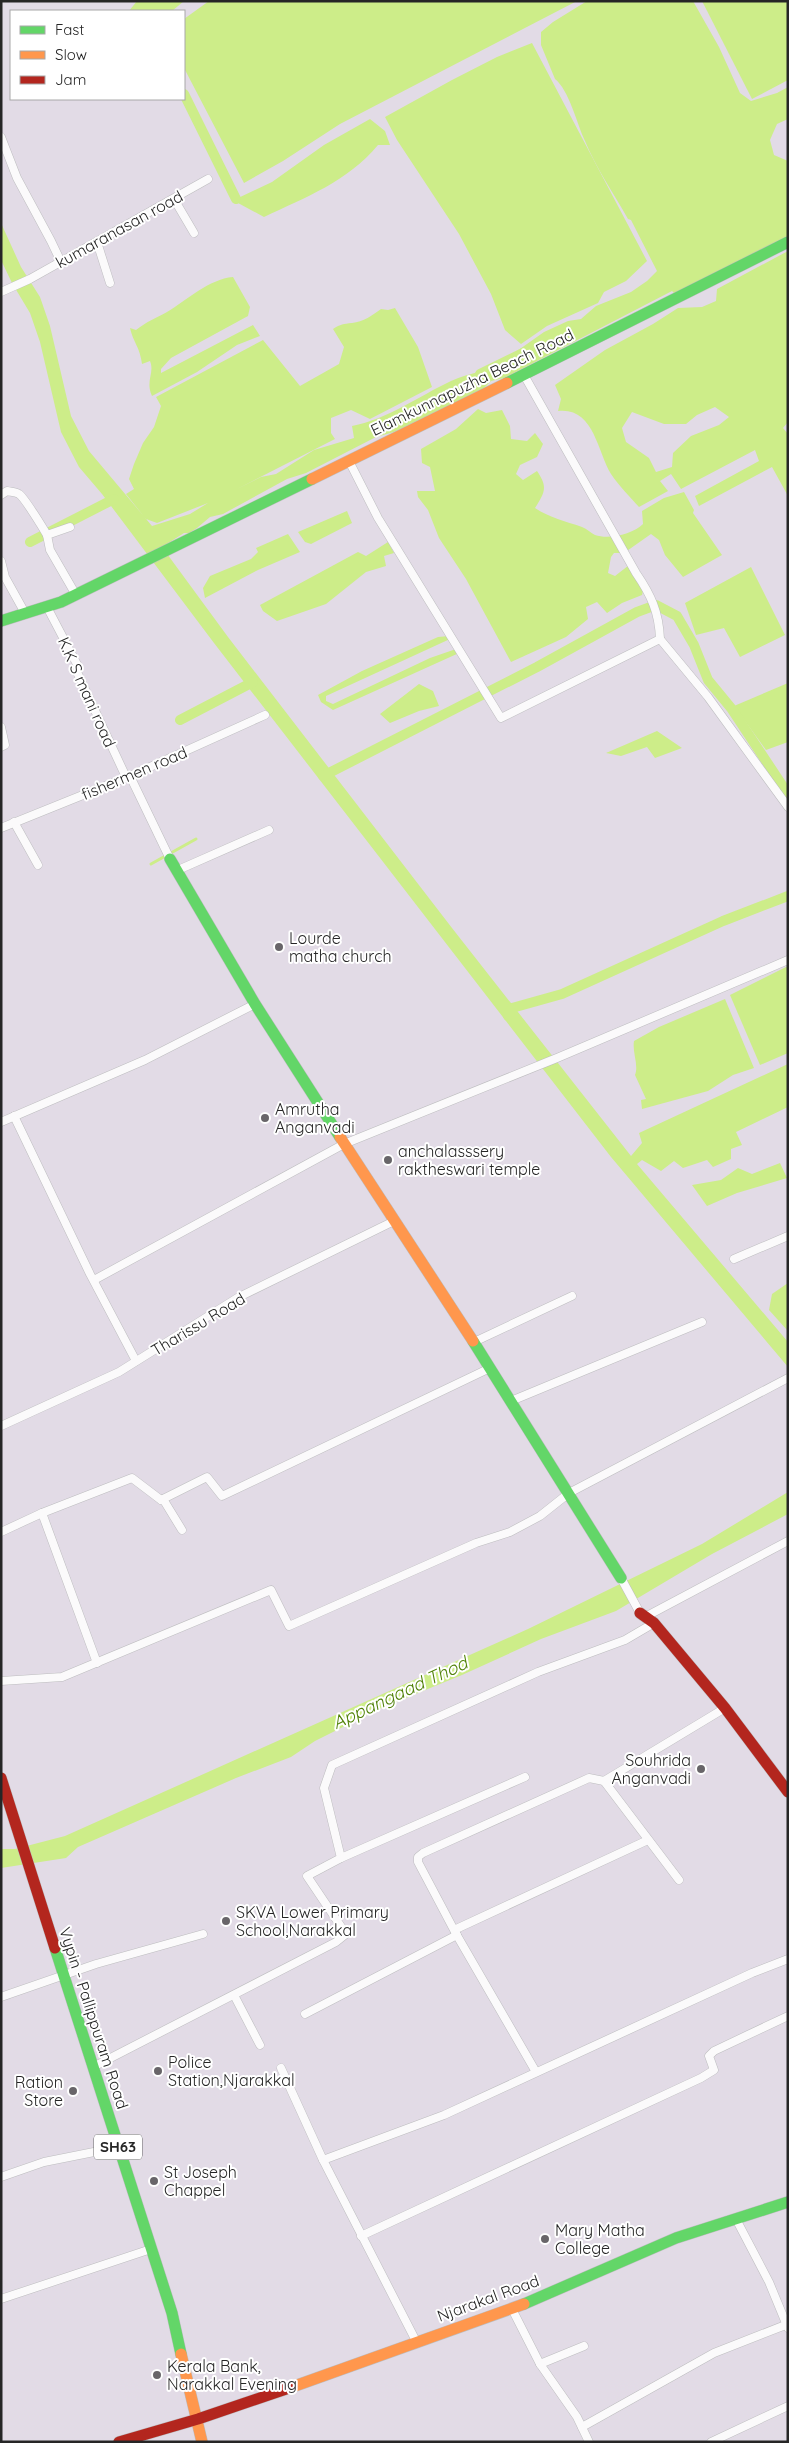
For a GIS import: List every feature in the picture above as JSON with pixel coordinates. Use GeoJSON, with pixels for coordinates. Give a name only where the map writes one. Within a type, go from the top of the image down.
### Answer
{"type":"FeatureCollection","features":[{"type":"Feature","properties":{"kind":"main road","name":"Elamkunnapuzha Beach Road"},"geometry":{"type":"LineString","coordinates":[[76,595],[349,462],[788,242]]}},
{"type":"Feature","properties":{"kind":"main road"},"geometry":{"type":"LineString","coordinates":[[1,621],[47,607],[76,595]]}},
{"type":"Feature","properties":{"kind":"main road"},"geometry":{"type":"LineString","coordinates":[[167,855],[178,870],[255,1004],[394,1221],[442,1291],[621,1578]]}},
{"type":"Feature","properties":{"kind":"main road"},"geometry":{"type":"LineString","coordinates":[[646,1618],[725,1708],[788,1792]]}},
{"type":"Feature","properties":{"kind":"main road","name":"Vypin - Pallippuram Road"},"geometry":{"type":"LineString","coordinates":[[1,1778],[172,2313],[202,2442]]}},
{"type":"Feature","properties":{"kind":"main road","name":"Njarakal Road"},"geometry":{"type":"LineString","coordinates":[[118,2442],[198,2419],[363,2363],[416,2341],[512,2309],[676,2238],[788,2202]]}},
{"type":"Feature","properties":{"kind":"street"},"geometry":{"type":"LineString","coordinates":[[1,137],[17,178],[52,241],[61,262]]}},
{"type":"Feature","properties":{"kind":"street","name":"kumaranasan road"},"geometry":{"type":"LineString","coordinates":[[1,292],[30,279],[208,180]]}},
{"type":"Feature","properties":{"kind":"street"},"geometry":{"type":"LineString","coordinates":[[174,200],[194,233]]}},
{"type":"Feature","properties":{"kind":"street"},"geometry":{"type":"LineString","coordinates":[[96,242],[110,283]]}},
{"type":"Feature","properties":{"kind":"street"},"geometry":{"type":"LineString","coordinates":[[524,375],[636,574],[651,595],[659,620],[660,639],[725,719],[788,807]]}},
{"type":"Feature","properties":{"kind":"street"},"geometry":{"type":"LineString","coordinates":[[349,462],[378,518],[501,718],[660,639]]}},
{"type":"Feature","properties":{"kind":"street"},"geometry":{"type":"LineString","coordinates":[[1,495],[7,491],[18,493],[29,504],[30,510],[46,533],[50,550],[76,595]]}},
{"type":"Feature","properties":{"kind":"street"},"geometry":{"type":"LineString","coordinates":[[46,533],[70,527]]}},
{"type":"Feature","properties":{"kind":"street"},"geometry":{"type":"LineString","coordinates":[[1,561],[5,578],[26,613]]}},
{"type":"Feature","properties":{"kind":"street","name":"K.K S mani road"},"geometry":{"type":"LineString","coordinates":[[47,607],[79,668],[77,672],[90,704],[167,855]]}},
{"type":"Feature","properties":{"kind":"street","name":"fishermen road"},"geometry":{"type":"LineString","coordinates":[[1,828],[128,777],[265,715]]}},
{"type":"Feature","properties":{"kind":"street"},"geometry":{"type":"LineString","coordinates":[[1,728],[5,745],[1,747]]}},
{"type":"Feature","properties":{"kind":"street"},"geometry":{"type":"LineString","coordinates":[[14,822],[38,865]]}},
{"type":"Feature","properties":{"kind":"street"},"geometry":{"type":"LineString","coordinates":[[178,870],[269,830]]}},
{"type":"Feature","properties":{"kind":"street"},"geometry":{"type":"LineString","coordinates":[[94,1280],[344,1144],[557,1058],[788,960]]}},
{"type":"Feature","properties":{"kind":"street"},"geometry":{"type":"LineString","coordinates":[[1,1122],[146,1060],[255,1004]]}},
{"type":"Feature","properties":{"kind":"street"},"geometry":{"type":"LineString","coordinates":[[14,1116],[136,1361]]}},
{"type":"Feature","properties":{"kind":"street","name":"Tharissu Road"},"geometry":{"type":"LineString","coordinates":[[1,1426],[119,1372],[239,1298],[394,1221]]}},
{"type":"Feature","properties":{"kind":"street"},"geometry":{"type":"LineString","coordinates":[[734,1259],[788,1236]]}},
{"type":"Feature","properties":{"kind":"street"},"geometry":{"type":"LineString","coordinates":[[474,1342],[572,1296]]}},
{"type":"Feature","properties":{"kind":"street"},"geometry":{"type":"LineString","coordinates":[[511,1401],[702,1322]]}},
{"type":"Feature","properties":{"kind":"street"},"geometry":{"type":"LineString","coordinates":[[161,1500],[207,1477],[222,1496],[490,1368]]}},
{"type":"Feature","properties":{"kind":"street"},"geometry":{"type":"LineString","coordinates":[[1,1681],[62,1677],[271,1590],[289,1626],[476,1543],[510,1532],[540,1516],[569,1493],[788,1378]]}},
{"type":"Feature","properties":{"kind":"street"},"geometry":{"type":"LineString","coordinates":[[1,1532],[42,1513],[132,1478],[161,1500],[163,1499],[182,1530]]}},
{"type":"Feature","properties":{"kind":"street"},"geometry":{"type":"LineString","coordinates":[[42,1513],[97,1663]]}},
{"type":"Feature","properties":{"kind":"street"},"geometry":{"type":"LineString","coordinates":[[341,1858],[324,1788],[332,1765],[538,1672],[625,1640],[646,1618],[788,1541]]}},
{"type":"Feature","properties":{"kind":"street"},"geometry":{"type":"LineString","coordinates":[[621,1578],[646,1618]]}},
{"type":"Feature","properties":{"kind":"street"},"geometry":{"type":"LineString","coordinates":[[604,1781],[725,1708]]}},
{"type":"Feature","properties":{"kind":"street"},"geometry":{"type":"LineString","coordinates":[[93,2067],[336,1942],[346,1934],[307,1876],[341,1858],[525,1778]]}},
{"type":"Feature","properties":{"kind":"street"},"geometry":{"type":"LineString","coordinates":[[536,2072],[455,1932],[418,1862],[418,1857],[423,1852],[589,1778],[604,1781],[679,1880]]}},
{"type":"Feature","properties":{"kind":"street"},"geometry":{"type":"LineString","coordinates":[[305,2014],[455,1932],[648,1840]]}},
{"type":"Feature","properties":{"kind":"street"},"geometry":{"type":"LineString","coordinates":[[1,1997],[63,1974],[203,1934]]}},
{"type":"Feature","properties":{"kind":"street"},"geometry":{"type":"LineString","coordinates":[[323,2160],[444,2116],[752,1972],[788,1959]]}},
{"type":"Feature","properties":{"kind":"street"},"geometry":{"type":"LineString","coordinates":[[234,1995],[260,2045]]}},
{"type":"Feature","properties":{"kind":"street"},"geometry":{"type":"LineString","coordinates":[[361,2236],[701,2078],[714,2070],[709,2056],[714,2051],[788,2016]]}},
{"type":"Feature","properties":{"kind":"street"},"geometry":{"type":"LineString","coordinates":[[281,2068],[323,2160],[416,2341]]}},
{"type":"Feature","properties":{"kind":"street"},"geometry":{"type":"LineString","coordinates":[[1,2177],[44,2162],[99,2151],[117,2143]]}},
{"type":"Feature","properties":{"kind":"street"},"geometry":{"type":"LineString","coordinates":[[582,2426],[714,2353],[787,2326],[769,2282],[736,2219]]}},
{"type":"Feature","properties":{"kind":"street"},"geometry":{"type":"LineString","coordinates":[[1,2299],[151,2249]]}},
{"type":"Feature","properties":{"kind":"street"},"geometry":{"type":"LineString","coordinates":[[512,2309],[540,2364],[582,2426],[589,2442]]}},
{"type":"Feature","properties":{"kind":"street"},"geometry":{"type":"LineString","coordinates":[[540,2364],[584,2346]]}},
{"type":"Feature","properties":{"kind":"street"},"geometry":{"type":"LineString","coordinates":[[711,2442],[788,2406]]}},
{"type":"Feature","properties":{"kind":"water"},"geometry":{"type":"Polygon","coordinates":[[[137,1],[184,1],[173,10],[130,10],[137,1]]]}},
{"type":"Feature","properties":{"kind":"water"},"geometry":{"type":"Polygon","coordinates":[[[209,1],[577,1],[340,124],[283,161],[244,183],[185,70],[185,18],[209,1]]]}},
{"type":"Feature","properties":{"kind":"water"},"geometry":{"type":"Polygon","coordinates":[[[587,1],[693,1],[719,47],[740,93],[751,101],[777,93],[788,87],[788,119],[777,124],[770,140],[774,155],[788,161],[788,239],[674,293],[672,291],[504,378],[491,381],[482,390],[394,432],[376,437],[306,473],[287,479],[223,514],[210,517],[189,533],[184,533],[162,547],[228,637],[452,928],[631,1156],[642,1143],[639,1133],[788,1064],[788,1107],[736,1132],[742,1145],[731,1149],[731,1159],[713,1167],[707,1160],[683,1168],[674,1161],[661,1171],[642,1160],[637,1164],[788,1342],[788,1367],[611,1157],[214,643],[102,494],[79,467],[61,432],[40,342],[30,313],[1,260],[1,223],[21,267],[40,297],[50,326],[71,416],[89,451],[144,516],[126,494],[134,489],[129,479],[143,443],[154,427],[161,406],[156,397],[263,340],[300,386],[339,364],[344,347],[333,329],[342,324],[364,320],[381,309],[395,308],[418,347],[432,387],[370,419],[351,410],[331,418],[331,433],[335,439],[237,489],[261,477],[276,474],[314,450],[354,438],[352,426],[391,413],[451,381],[473,373],[511,365],[517,351],[544,332],[568,321],[581,319],[596,306],[631,292],[657,271],[631,220],[628,219],[594,161],[569,99],[555,79],[541,45],[541,32],[553,22],[587,1]],[[208,503],[157,523],[146,519],[152,526],[190,514],[208,503]]]}},
{"type":"Feature","properties":{"kind":"water"},"geometry":{"type":"Polygon","coordinates":[[[702,1],[788,1],[788,80],[752,99],[702,1]]]}},
{"type":"Feature","properties":{"kind":"water"},"geometry":{"type":"Polygon","coordinates":[[[532,43],[647,261],[626,281],[604,292],[598,303],[547,326],[521,344],[505,330],[491,294],[459,234],[397,140],[385,117],[497,57],[532,43]]]}},
{"type":"Feature","properties":{"kind":"water"},"geometry":{"type":"Polygon","coordinates":[[[370,119],[385,131],[390,145],[378,145],[366,158],[339,179],[264,217],[238,203],[236,199],[272,182],[324,145],[370,119]]]}},
{"type":"Feature","properties":{"kind":"water"},"geometry":{"type":"Polygon","coordinates":[[[788,251],[788,422],[783,428],[788,434],[788,496],[772,467],[699,506],[695,496],[759,461],[755,450],[681,489],[671,474],[660,481],[668,491],[639,507],[611,474],[593,432],[587,423],[580,416],[570,412],[558,411],[561,399],[555,385],[605,350],[678,308],[702,307],[716,301],[717,289],[788,251]],[[715,407],[697,415],[686,424],[664,424],[632,412],[622,428],[626,442],[649,458],[656,472],[672,467],[673,453],[691,436],[719,425],[729,417],[715,407]]]}},
{"type":"Feature","properties":{"kind":"water"},"geometry":{"type":"Polygon","coordinates":[[[233,277],[250,307],[248,316],[171,358],[161,369],[161,373],[253,325],[260,336],[237,345],[197,372],[152,396],[149,386],[150,361],[142,364],[140,353],[130,328],[136,330],[207,286],[233,277]]]}},
{"type":"Feature","properties":{"kind":"water"},"geometry":{"type":"Polygon","coordinates":[[[478,409],[486,413],[502,410],[510,426],[511,439],[527,441],[535,433],[543,444],[537,457],[520,465],[516,474],[523,480],[537,471],[543,481],[544,490],[535,508],[558,519],[582,527],[595,535],[607,537],[627,533],[639,528],[643,524],[642,511],[664,498],[684,492],[694,510],[693,513],[722,555],[683,577],[665,555],[659,540],[651,534],[624,553],[614,553],[611,557],[608,573],[615,576],[633,562],[644,587],[642,595],[622,603],[607,613],[597,602],[586,607],[588,619],[566,637],[511,662],[466,579],[439,538],[428,510],[418,497],[417,491],[435,491],[430,467],[422,463],[421,449],[456,429],[478,409]]]}},
{"type":"Feature","properties":{"kind":"water"},"geometry":{"type":"Polygon","coordinates":[[[347,511],[352,523],[311,544],[305,542],[298,532],[347,511]]]}},
{"type":"Feature","properties":{"kind":"water"},"geometry":{"type":"Polygon","coordinates":[[[288,534],[300,552],[258,570],[205,598],[203,588],[210,576],[251,559],[258,552],[256,548],[288,534]]]}},
{"type":"Feature","properties":{"kind":"water"},"geometry":{"type":"Polygon","coordinates":[[[388,542],[394,553],[384,556],[386,566],[366,572],[326,604],[277,621],[263,611],[260,605],[358,552],[366,556],[388,542]]]}},
{"type":"Feature","properties":{"kind":"water"},"geometry":{"type":"Polygon","coordinates":[[[751,567],[785,635],[740,657],[724,628],[696,635],[685,603],[751,567]]]}},
{"type":"Feature","properties":{"kind":"water"},"geometry":{"type":"Polygon","coordinates":[[[449,636],[450,639],[326,696],[326,701],[333,704],[430,658],[456,649],[459,653],[333,710],[321,702],[318,695],[362,671],[438,637],[449,636]]]}},
{"type":"Feature","properties":{"kind":"water"},"geometry":{"type":"Polygon","coordinates":[[[788,683],[788,742],[766,750],[734,706],[788,683]]]}},
{"type":"Feature","properties":{"kind":"water"},"geometry":{"type":"Polygon","coordinates":[[[419,684],[433,691],[439,706],[419,711],[390,723],[380,714],[419,684]]]}},
{"type":"Feature","properties":{"kind":"water"},"geometry":{"type":"Polygon","coordinates":[[[657,731],[682,748],[655,758],[647,747],[621,756],[606,753],[657,731]]]}},
{"type":"Feature","properties":{"kind":"water"},"geometry":{"type":"Polygon","coordinates":[[[788,966],[788,1053],[760,1065],[730,995],[788,966]]]}},
{"type":"Feature","properties":{"kind":"water"},"geometry":{"type":"Polygon","coordinates":[[[725,999],[754,1068],[733,1075],[708,1091],[642,1109],[641,1100],[646,1099],[635,1075],[634,1041],[659,1027],[725,999]]]}},
{"type":"Feature","properties":{"kind":"water"},"geometry":{"type":"Polygon","coordinates":[[[780,1163],[787,1178],[737,1193],[707,1206],[692,1185],[721,1180],[738,1168],[752,1174],[780,1163]]]}},
{"type":"Feature","properties":{"kind":"water"},"geometry":{"type":"Polygon","coordinates":[[[788,1283],[787,1330],[769,1310],[772,1294],[788,1283]]]}},
{"type":"Feature","properties":{"kind":"water","name":"Appangaad Thod"},"geometry":{"type":"Polygon","coordinates":[[[788,1492],[788,1514],[712,1554],[616,1611],[541,1639],[462,1675],[379,1709],[315,1741],[291,1757],[236,1778],[78,1847],[66,1858],[1,1868],[1,1849],[15,1849],[65,1836],[528,1629],[702,1544],[788,1492]]]}},
{"type":"Feature","properties":{"kind":"waterway"},"geometry":{"type":"LineString","coordinates":[[185,96],[236,199]]}},
{"type":"Feature","properties":{"kind":"waterway"},"geometry":{"type":"LineString","coordinates":[[480,374],[525,352]]}},
{"type":"Feature","properties":{"kind":"waterway"},"geometry":{"type":"LineString","coordinates":[[30,542],[114,499]]}},
{"type":"Feature","properties":{"kind":"waterway"},"geometry":{"type":"LineString","coordinates":[[323,776],[537,667],[637,612],[656,605],[677,616],[694,645],[708,680],[731,708],[788,794]]}},
{"type":"Feature","properties":{"kind":"waterway"},"geometry":{"type":"LineString","coordinates":[[180,720],[253,682]]}},
{"type":"Feature","properties":{"kind":"waterway"},"geometry":{"type":"LineString","coordinates":[[151,864],[196,839]]}},
{"type":"Feature","properties":{"kind":"waterway"},"geometry":{"type":"LineString","coordinates":[[508,1016],[512,1008],[562,994],[723,921],[788,896]]}},
{"type":"Feature","properties":{"kind":"traffic: fast"},"geometry":{"type":"LineString","coordinates":[[507,383],[788,242]]}},
{"type":"Feature","properties":{"kind":"traffic: fast"},"geometry":{"type":"LineString","coordinates":[[1,621],[61,602],[312,479]]}},
{"type":"Feature","properties":{"kind":"traffic: fast"},"geometry":{"type":"LineString","coordinates":[[170,859],[255,1004],[340,1137]]}},
{"type":"Feature","properties":{"kind":"traffic: fast"},"geometry":{"type":"LineString","coordinates":[[473,1341],[621,1578]]}},
{"type":"Feature","properties":{"kind":"traffic: fast"},"geometry":{"type":"LineString","coordinates":[[55,1948],[172,2313],[181,2354]]}},
{"type":"Feature","properties":{"kind":"traffic: fast"},"geometry":{"type":"LineString","coordinates":[[524,2304],[676,2238],[788,2202]]}},
{"type":"Feature","properties":{"kind":"traffic: slow"},"geometry":{"type":"LineString","coordinates":[[312,479],[507,383]]}},
{"type":"Feature","properties":{"kind":"traffic: slow"},"geometry":{"type":"LineString","coordinates":[[340,1137],[473,1341]]}},
{"type":"Feature","properties":{"kind":"traffic: slow"},"geometry":{"type":"LineString","coordinates":[[292,2387],[524,2304]]}},
{"type":"Feature","properties":{"kind":"traffic: slow"},"geometry":{"type":"LineString","coordinates":[[181,2354],[202,2442]]}},
{"type":"Feature","properties":{"kind":"traffic: jam"},"geometry":{"type":"LineString","coordinates":[[640,1613],[654,1623],[725,1708],[788,1792]]}},
{"type":"Feature","properties":{"kind":"traffic: jam"},"geometry":{"type":"LineString","coordinates":[[1,1778],[55,1948]]}},
{"type":"Feature","properties":{"kind":"traffic: jam"},"geometry":{"type":"LineString","coordinates":[[119,2442],[198,2419],[292,2387]]}},
{"type":"Feature","properties":{"kind":"place","name":"Lourde matha church"},"geometry":{"type":"Point","coordinates":[279,947]}},
{"type":"Feature","properties":{"kind":"place","name":"Amrutha Anganvadi"},"geometry":{"type":"Point","coordinates":[265,1118]}},
{"type":"Feature","properties":{"kind":"place","name":"anchalasssery raktheswari temple"},"geometry":{"type":"Point","coordinates":[388,1160]}},
{"type":"Feature","properties":{"kind":"place","name":"Souhrida Anganvadi"},"geometry":{"type":"Point","coordinates":[701,1769]}},
{"type":"Feature","properties":{"kind":"place","name":"SKVA Lower Primary School,Narakkal"},"geometry":{"type":"Point","coordinates":[226,1921]}},
{"type":"Feature","properties":{"kind":"place","name":"Police Station,Njarakkal"},"geometry":{"type":"Point","coordinates":[158,2071]}},
{"type":"Feature","properties":{"kind":"place","name":"Ration Store"},"geometry":{"type":"Point","coordinates":[73,2091]}},
{"type":"Feature","properties":{"kind":"place","name":"St Joseph Chappel"},"geometry":{"type":"Point","coordinates":[154,2181]}},
{"type":"Feature","properties":{"kind":"place","name":"Mary Matha College"},"geometry":{"type":"Point","coordinates":[545,2239]}},
{"type":"Feature","properties":{"kind":"place","name":"Kerala Bank, Narakkal Evening"},"geometry":{"type":"Point","coordinates":[157,2375]}}]}
